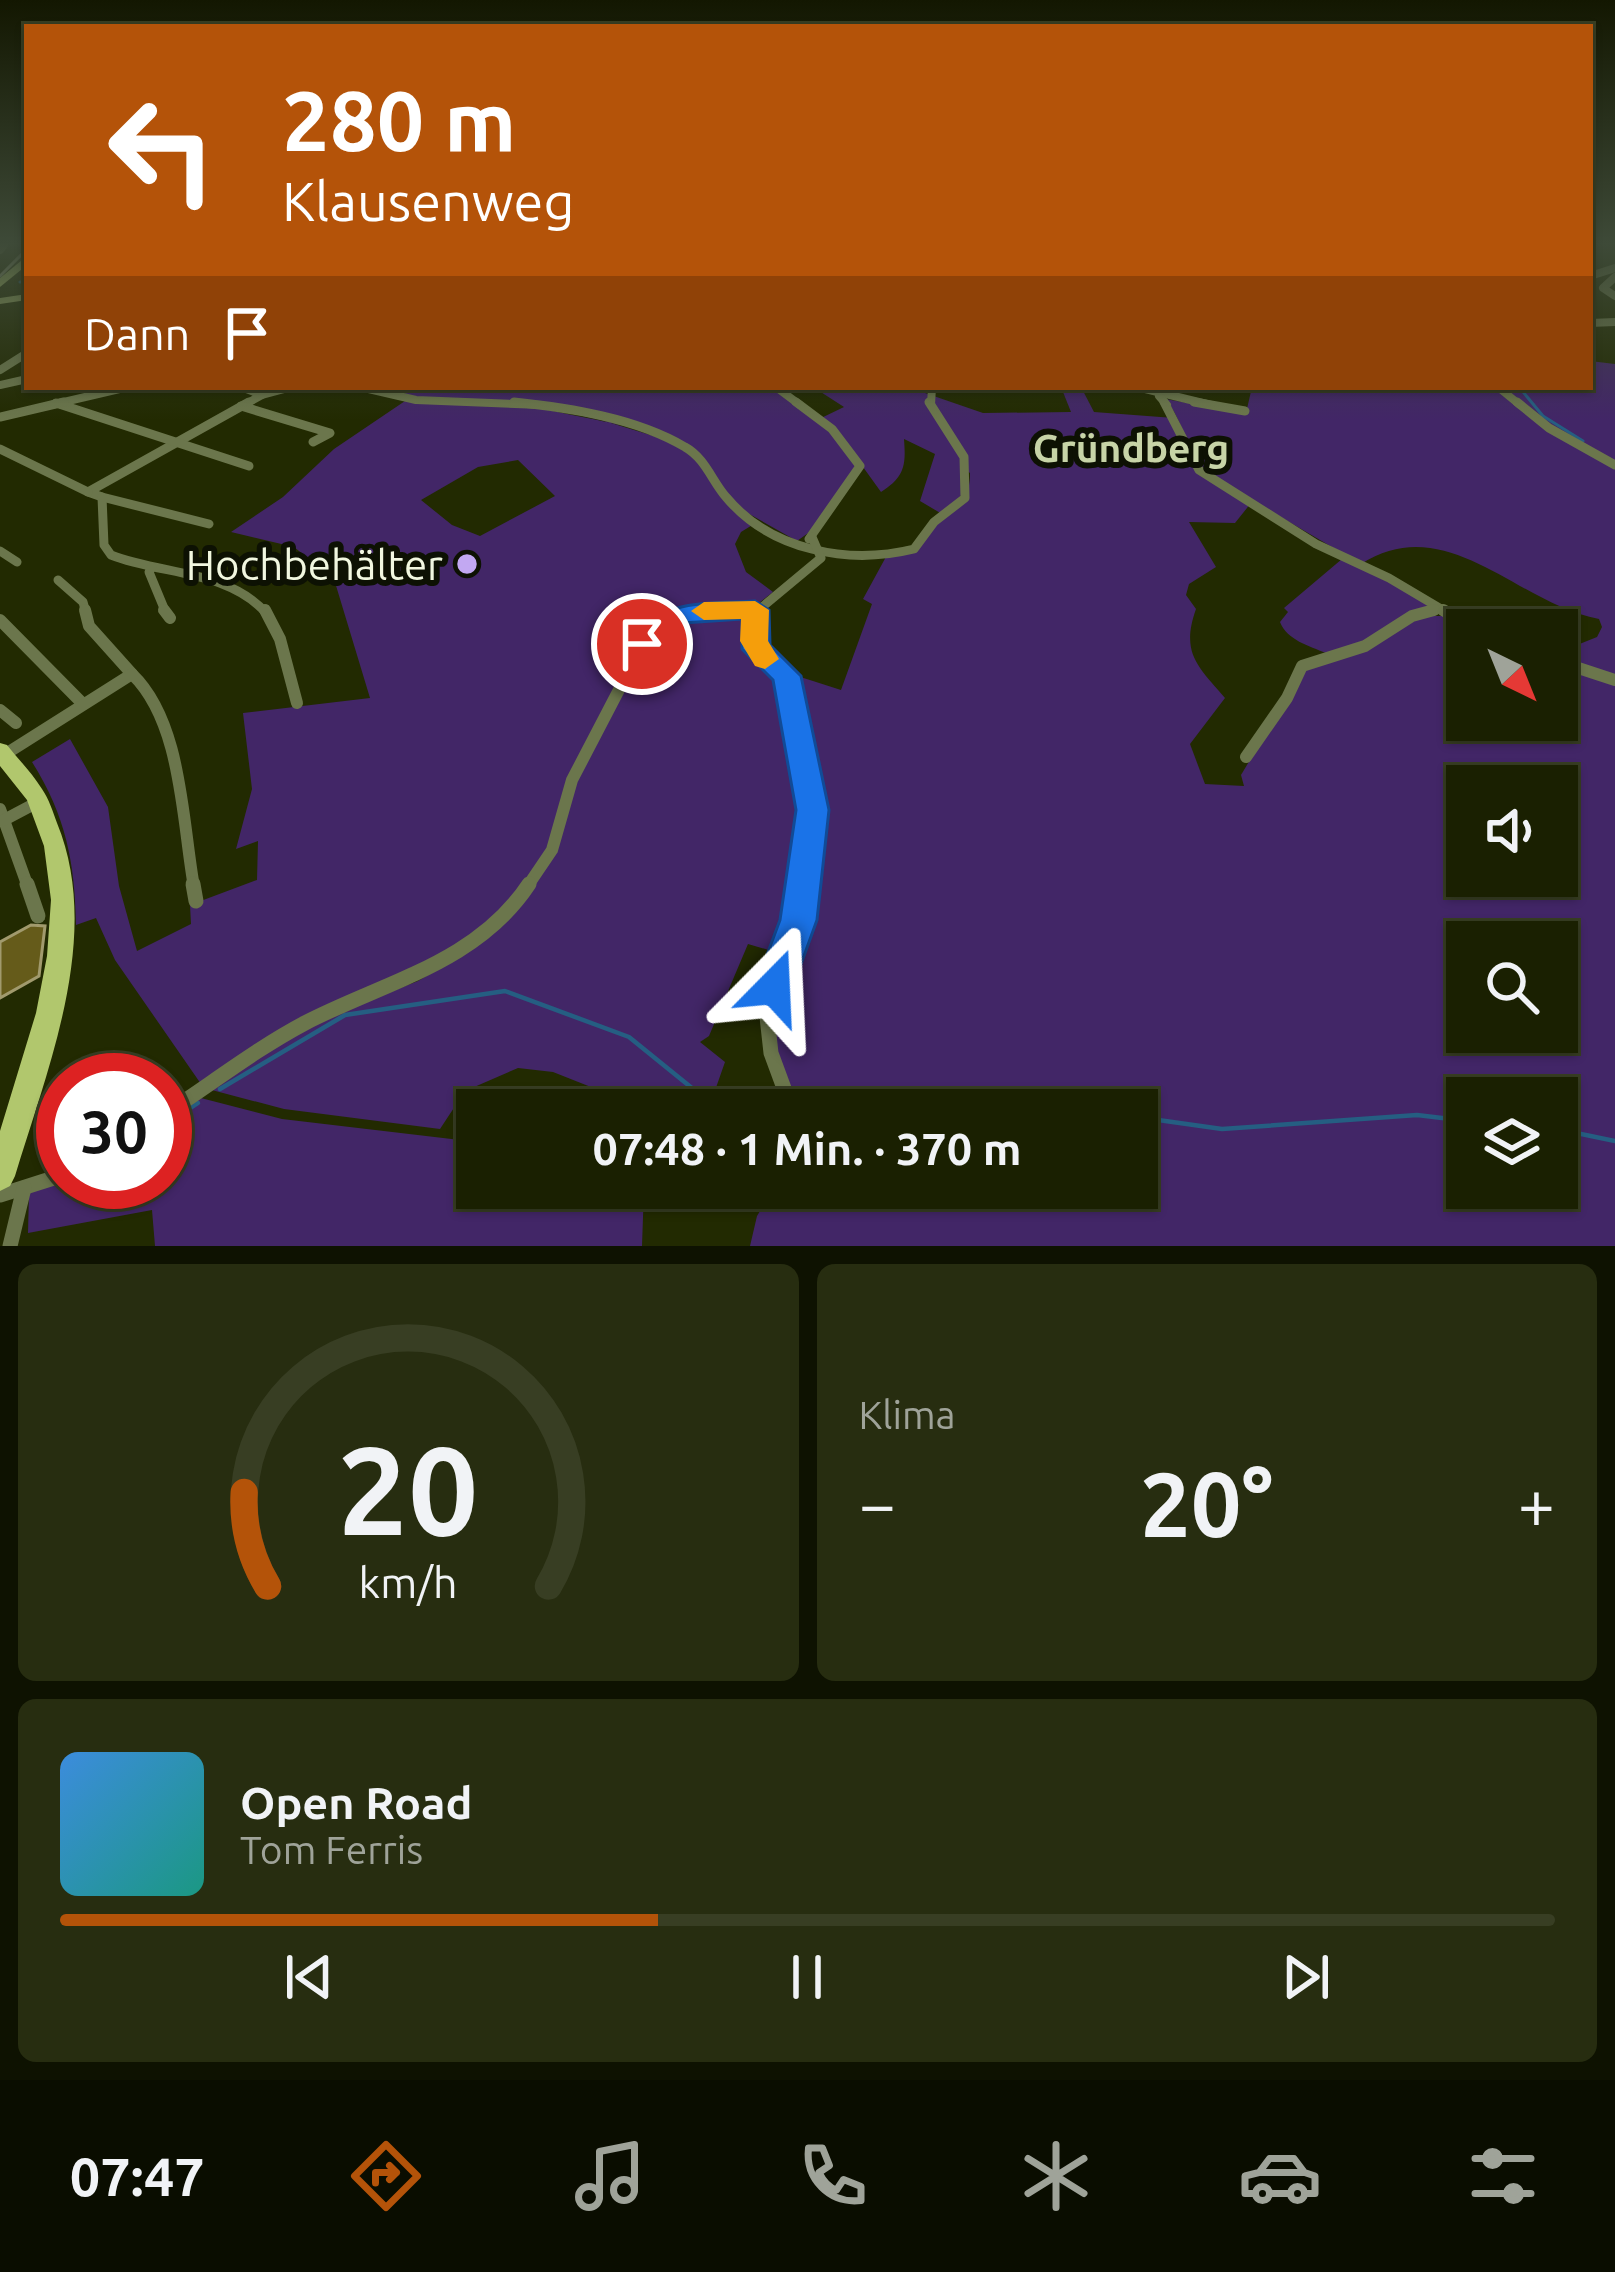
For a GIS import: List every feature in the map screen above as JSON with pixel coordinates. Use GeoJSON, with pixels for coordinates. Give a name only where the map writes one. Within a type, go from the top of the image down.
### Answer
{"type":"FeatureCollection","features":[{"type":"Feature","properties":{"kind":"main road"},"geometry":{"type":"LineString","coordinates":[[2,753],[40,802],[59,861],[62,922],[52,993],[7,1133],[12,1182]]}},
{"type":"Feature","properties":{"kind":"street"},"geometry":{"type":"LineString","coordinates":[[0,417],[114,390]]}},
{"type":"Feature","properties":{"kind":"street"},"geometry":{"type":"LineString","coordinates":[[250,390],[262,395]]}},
{"type":"Feature","properties":{"kind":"street"},"geometry":{"type":"LineString","coordinates":[[88,492],[241,406],[281,390]]}},
{"type":"Feature","properties":{"kind":"street"},"geometry":{"type":"LineString","coordinates":[[366,390],[388,400],[524,403],[677,443],[697,455],[734,506],[821,553],[910,551],[935,520],[965,498],[967,460],[951,427],[928,401],[931,390]]}},
{"type":"Feature","properties":{"kind":"street"},"geometry":{"type":"LineString","coordinates":[[780,390],[832,429],[860,466],[812,537],[799,544]]}},
{"type":"Feature","properties":{"kind":"street"},"geometry":{"type":"LineString","coordinates":[[1144,390],[1159,397],[1245,411]]}},
{"type":"Feature","properties":{"kind":"street"},"geometry":{"type":"LineString","coordinates":[[1502,390],[1549,428],[1615,465]]}},
{"type":"Feature","properties":{"kind":"street"},"geometry":{"type":"LineString","coordinates":[[1159,397],[1172,410],[1188,458],[1199,470],[1304,537],[1389,578],[1446,613]]}},
{"type":"Feature","properties":{"kind":"street"},"geometry":{"type":"LineString","coordinates":[[56,403],[249,466]]}},
{"type":"Feature","properties":{"kind":"street"},"geometry":{"type":"LineString","coordinates":[[241,406],[330,434],[313,442]]}},
{"type":"Feature","properties":{"kind":"street"},"geometry":{"type":"LineString","coordinates":[[0,448],[88,492],[209,524]]}},
{"type":"Feature","properties":{"kind":"street"},"geometry":{"type":"LineString","coordinates":[[102,497],[106,551],[221,583],[257,604],[276,628],[297,703]]}},
{"type":"Feature","properties":{"kind":"street"},"geometry":{"type":"LineString","coordinates":[[812,537],[821,553]]}},
{"type":"Feature","properties":{"kind":"street"},"geometry":{"type":"LineString","coordinates":[[0,551],[17,562]]}},
{"type":"Feature","properties":{"kind":"street"},"geometry":{"type":"LineString","coordinates":[[192,1096],[300,1026],[360,996],[431,970],[490,928],[524,892],[552,850],[572,780],[646,636],[679,614],[755,610],[817,563],[821,553]]}},
{"type":"Feature","properties":{"kind":"street"},"geometry":{"type":"LineString","coordinates":[[152,567],[149,572],[158,602],[170,618]]}},
{"type":"Feature","properties":{"kind":"street"},"geometry":{"type":"LineString","coordinates":[[58,580],[83,602],[89,626],[152,693],[166,721],[196,901]]}},
{"type":"Feature","properties":{"kind":"street"},"geometry":{"type":"LineString","coordinates":[[1246,757],[1287,698],[1302,666],[1365,646],[1412,616],[1438,609]]}},
{"type":"Feature","properties":{"kind":"street"},"geometry":{"type":"LineString","coordinates":[[755,610],[756,649],[789,683],[813,810],[799,920],[767,1018],[771,1053],[784,1089]]}},
{"type":"Feature","properties":{"kind":"street"},"geometry":{"type":"LineString","coordinates":[[0,620],[83,704]]}},
{"type":"Feature","properties":{"kind":"street"},"geometry":{"type":"LineString","coordinates":[[1578,668],[1615,680]]}},
{"type":"Feature","properties":{"kind":"street"},"geometry":{"type":"LineString","coordinates":[[2,753],[131,674]]}},
{"type":"Feature","properties":{"kind":"street"},"geometry":{"type":"LineString","coordinates":[[0,710],[16,723]]}},
{"type":"Feature","properties":{"kind":"street"},"geometry":{"type":"LineString","coordinates":[[38,916],[2,814],[40,802]]}},
{"type":"Feature","properties":{"kind":"street"},"geometry":{"type":"LineString","coordinates":[[0,1195],[12,1182]]}},
{"type":"Feature","properties":{"kind":"street"},"geometry":{"type":"LineString","coordinates":[[10,1246],[12,1182]]}},
{"type":"Feature","properties":{"kind":"shaded area"},"geometry":{"type":"Polygon","coordinates":[[[1593,361],[1615,364],[1615,678],[1578,666],[1578,645],[1597,637],[1602,627],[1599,619],[1567,609],[1452,553],[1423,547],[1393,550],[1361,564],[1209,475],[1165,399],[1246,413],[1251,390],[1593,390],[1593,361]]]}},
{"type":"Feature","properties":{"kind":"shaded area"},"geometry":{"type":"Polygon","coordinates":[[[408,390],[778,390],[817,420],[844,407],[818,390],[926,390],[983,413],[1071,412],[1062,390],[1083,390],[1094,412],[1174,418],[1192,465],[1251,503],[1235,523],[1189,522],[1216,567],[1189,584],[1186,595],[1196,609],[1191,649],[1225,698],[1190,744],[1205,784],[1244,786],[1241,775],[1305,668],[1371,645],[1421,616],[1446,616],[1446,741],[1578,741],[1578,669],[1615,682],[1615,1246],[750,1246],[761,1209],[1158,1209],[1158,1089],[788,1089],[777,1062],[770,1026],[772,1006],[806,907],[817,809],[788,673],[841,690],[872,604],[863,599],[887,555],[916,549],[933,525],[963,499],[969,484],[966,470],[961,496],[942,514],[920,501],[935,454],[904,439],[904,463],[895,481],[881,492],[863,467],[858,467],[811,531],[797,541],[735,506],[754,524],[741,532],[735,544],[746,572],[773,592],[750,610],[701,609],[673,615],[644,635],[574,772],[547,855],[486,928],[435,965],[339,1002],[201,1084],[192,1071],[192,1053],[180,1053],[115,960],[96,918],[76,925],[66,840],[32,762],[70,739],[108,807],[119,886],[137,951],[191,924],[190,905],[257,880],[258,841],[236,849],[252,789],[243,713],[370,698],[334,579],[294,547],[231,532],[283,497],[334,449],[405,401],[443,399],[401,398],[408,390]],[[518,460],[478,467],[421,500],[452,525],[480,536],[555,496],[518,460]]]}},
{"type":"Feature","properties":{"kind":"shaded area"},"geometry":{"type":"Polygon","coordinates":[[[1342,559],[1389,579],[1428,606],[1378,637],[1326,653],[1299,642],[1280,622],[1288,612],[1284,608],[1342,559]]]}},
{"type":"Feature","properties":{"kind":"shaded area"},"geometry":{"type":"Polygon","coordinates":[[[750,614],[753,651],[784,675],[809,802],[800,901],[782,954],[748,944],[709,1036],[700,1042],[725,1062],[716,1089],[596,1089],[553,1072],[518,1068],[470,1089],[456,1089],[456,1105],[440,1129],[284,1109],[208,1089],[314,1022],[418,981],[452,961],[556,850],[575,782],[644,643],[672,619],[750,614]]]}},
{"type":"Feature","properties":{"kind":"shaded area"},"geometry":{"type":"Polygon","coordinates":[[[197,1097],[282,1119],[456,1140],[456,1209],[643,1209],[642,1246],[155,1246],[152,1210],[28,1233],[29,1193],[36,1191],[36,1209],[192,1209],[192,1100],[197,1097]]]}},
{"type":"Feature","properties":{"kind":"building"},"geometry":{"type":"Polygon","coordinates":[[[31,925],[45,926],[39,976],[0,998],[0,942],[31,925]]]}},
{"type":"Feature","properties":{"kind":"waterway"},"geometry":{"type":"LineString","coordinates":[[1521,390],[1543,416],[1583,441]]}},
{"type":"Feature","properties":{"kind":"waterway"},"geometry":{"type":"LineString","coordinates":[[220,1089],[345,1015],[505,991],[629,1037],[693,1089]]}},
{"type":"Feature","properties":{"kind":"waterway"},"geometry":{"type":"LineString","coordinates":[[192,1107],[198,1103]]}},
{"type":"Feature","properties":{"kind":"waterway"},"geometry":{"type":"LineString","coordinates":[[1158,1120],[1222,1129],[1417,1115],[1446,1118]]}},
{"type":"Feature","properties":{"kind":"waterway"},"geometry":{"type":"LineString","coordinates":[[1578,1133],[1615,1141]]}},
{"type":"Feature","properties":{"kind":"slow traffic"},"geometry":{"type":"LineString","coordinates":[[704,611],[755,610],[754,641],[765,659]]}},
{"type":"Feature","properties":{"kind":"place","name":"Hochbehälter"},"geometry":{"type":"Point","coordinates":[467,564]}},
{"type":"Feature","properties":{"kind":"district","name":"Gründberg"},"geometry":{"type":"Point","coordinates":[1131,447]}},
{"type":"Feature","properties":{"kind":"route"},"geometry":{"type":"LineString","coordinates":[[642,644],[660,622],[679,614],[755,610],[756,649],[787,676],[813,810],[799,920],[774,987]]}}]}
